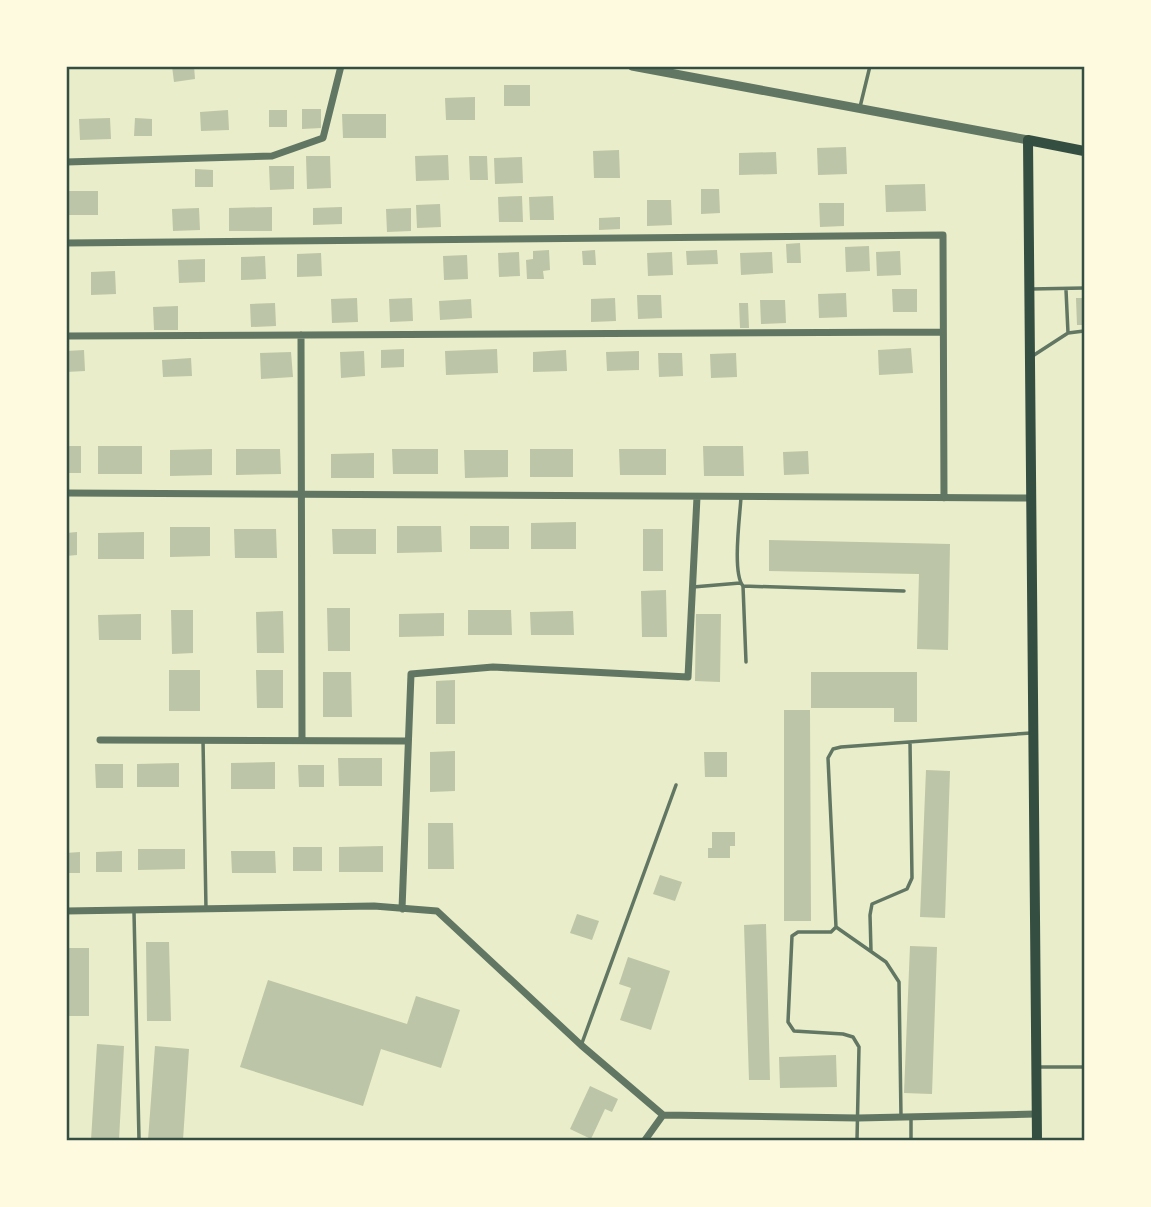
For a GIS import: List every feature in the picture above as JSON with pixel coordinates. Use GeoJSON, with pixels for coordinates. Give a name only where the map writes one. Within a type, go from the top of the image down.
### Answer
{"type":"FeatureCollection","features":[{"type":"Feature","properties":{"kind":"main road"},"geometry":{"type":"LineString","coordinates":[[1037,1140],[1028,140],[1084,151]]}},
{"type":"Feature","properties":{"kind":"street"},"geometry":{"type":"LineString","coordinates":[[66,162],[272,156],[298,147],[323,138],[341,66]]}},
{"type":"Feature","properties":{"kind":"street"},"geometry":{"type":"LineString","coordinates":[[632,66],[1028,140]]}},
{"type":"Feature","properties":{"kind":"street"},"geometry":{"type":"LineString","coordinates":[[66,243],[943,235],[944,498]]}},
{"type":"Feature","properties":{"kind":"street"},"geometry":{"type":"LineString","coordinates":[[66,336],[943,332]]}},
{"type":"Feature","properties":{"kind":"street"},"geometry":{"type":"LineString","coordinates":[[301,335],[302,740]]}},
{"type":"Feature","properties":{"kind":"street"},"geometry":{"type":"LineString","coordinates":[[66,493],[1031,498]]}},
{"type":"Feature","properties":{"kind":"street"},"geometry":{"type":"LineString","coordinates":[[402,909],[411,674],[493,667],[688,677],[697,497]]}},
{"type":"Feature","properties":{"kind":"street"},"geometry":{"type":"LineString","coordinates":[[100,740],[408,741]]}},
{"type":"Feature","properties":{"kind":"street"},"geometry":{"type":"LineString","coordinates":[[66,911],[374,906],[437,911],[581,1045],[663,1115],[858,1118],[1036,1114]]}},
{"type":"Feature","properties":{"kind":"street"},"geometry":{"type":"LineString","coordinates":[[645,1140],[663,1115]]}},
{"type":"Feature","properties":{"kind":"lane"},"geometry":{"type":"LineString","coordinates":[[860,109],[870,66]]}},
{"type":"Feature","properties":{"kind":"lane"},"geometry":{"type":"LineString","coordinates":[[1029,289],[1084,288]]}},
{"type":"Feature","properties":{"kind":"lane"},"geometry":{"type":"LineString","coordinates":[[1066,290],[1068,333]]}},
{"type":"Feature","properties":{"kind":"lane"},"geometry":{"type":"LineString","coordinates":[[1030,358],[1068,333],[1084,331]]}},
{"type":"Feature","properties":{"kind":"lane"},"geometry":{"type":"LineString","coordinates":[[741,497],[738,568],[746,662]]}},
{"type":"Feature","properties":{"kind":"lane"},"geometry":{"type":"LineString","coordinates":[[693,587],[741,584],[904,592]]}},
{"type":"Feature","properties":{"kind":"lane"},"geometry":{"type":"LineString","coordinates":[[857,1140],[859,1047],[853,1037],[794,1031],[788,1022],[792,936],[798,933],[831,932],[836,927],[828,758],[833,749],[841,747],[1033,733]]}},
{"type":"Feature","properties":{"kind":"lane"},"geometry":{"type":"LineString","coordinates":[[203,740],[206,909]]}},
{"type":"Feature","properties":{"kind":"lane"},"geometry":{"type":"LineString","coordinates":[[871,951],[872,904],[907,889],[912,878],[910,742]]}},
{"type":"Feature","properties":{"kind":"lane"},"geometry":{"type":"LineString","coordinates":[[581,1045],[676,785]]}},
{"type":"Feature","properties":{"kind":"lane"},"geometry":{"type":"LineString","coordinates":[[134,910],[139,1140]]}},
{"type":"Feature","properties":{"kind":"lane"},"geometry":{"type":"LineString","coordinates":[[836,927],[886,962],[899,982],[901,1117]]}},
{"type":"Feature","properties":{"kind":"lane"},"geometry":{"type":"LineString","coordinates":[[1036,1067],[1084,1067]]}},
{"type":"Feature","properties":{"kind":"lane"},"geometry":{"type":"LineString","coordinates":[[911,1117],[911,1140]]}},
{"type":"Feature","properties":{"kind":"building"},"geometry":{"type":"Polygon","coordinates":[[[172,66],[194,66],[195,79],[174,82],[172,66]]]}},
{"type":"Feature","properties":{"kind":"building"},"geometry":{"type":"Polygon","coordinates":[[[504,85],[530,85],[530,106],[504,106],[504,85]]]}},
{"type":"Feature","properties":{"kind":"building"},"geometry":{"type":"Polygon","coordinates":[[[475,97],[475,120],[446,120],[445,98],[475,97]]]}},
{"type":"Feature","properties":{"kind":"building"},"geometry":{"type":"Polygon","coordinates":[[[302,109],[321,109],[321,128],[302,129],[302,109]]]}},
{"type":"Feature","properties":{"kind":"building"},"geometry":{"type":"Polygon","coordinates":[[[228,110],[229,130],[201,131],[200,112],[228,110]]]}},
{"type":"Feature","properties":{"kind":"building"},"geometry":{"type":"Polygon","coordinates":[[[269,110],[287,110],[287,127],[269,127],[269,110]]]}},
{"type":"Feature","properties":{"kind":"building"},"geometry":{"type":"Polygon","coordinates":[[[342,114],[386,114],[386,138],[343,138],[342,114]]]}},
{"type":"Feature","properties":{"kind":"building"},"geometry":{"type":"Polygon","coordinates":[[[110,118],[111,139],[80,140],[79,119],[110,118]]]}},
{"type":"Feature","properties":{"kind":"building"},"geometry":{"type":"Polygon","coordinates":[[[135,118],[152,119],[152,136],[134,136],[135,118]]]}},
{"type":"Feature","properties":{"kind":"building"},"geometry":{"type":"Polygon","coordinates":[[[846,147],[847,174],[818,175],[817,148],[846,147]]]}},
{"type":"Feature","properties":{"kind":"building"},"geometry":{"type":"Polygon","coordinates":[[[619,150],[620,178],[594,178],[593,151],[619,150]]]}},
{"type":"Feature","properties":{"kind":"building"},"geometry":{"type":"Polygon","coordinates":[[[776,152],[777,174],[739,175],[739,153],[776,152]]]}},
{"type":"Feature","properties":{"kind":"building"},"geometry":{"type":"Polygon","coordinates":[[[448,155],[449,180],[416,181],[415,156],[448,155]]]}},
{"type":"Feature","properties":{"kind":"building"},"geometry":{"type":"Polygon","coordinates":[[[306,156],[330,156],[331,188],[307,189],[306,156]]]}},
{"type":"Feature","properties":{"kind":"building"},"geometry":{"type":"Polygon","coordinates":[[[469,156],[487,156],[488,180],[470,180],[469,156]]]}},
{"type":"Feature","properties":{"kind":"building"},"geometry":{"type":"Polygon","coordinates":[[[522,157],[523,183],[495,184],[494,158],[522,157]]]}},
{"type":"Feature","properties":{"kind":"building"},"geometry":{"type":"Polygon","coordinates":[[[269,166],[294,166],[294,189],[270,190],[269,166]]]}},
{"type":"Feature","properties":{"kind":"building"},"geometry":{"type":"Polygon","coordinates":[[[195,169],[213,170],[213,187],[195,187],[195,169]]]}},
{"type":"Feature","properties":{"kind":"building"},"geometry":{"type":"Polygon","coordinates":[[[925,184],[926,211],[886,212],[885,185],[925,184]]]}},
{"type":"Feature","properties":{"kind":"building"},"geometry":{"type":"Polygon","coordinates":[[[701,189],[719,189],[720,213],[701,214],[701,189]]]}},
{"type":"Feature","properties":{"kind":"building"},"geometry":{"type":"Polygon","coordinates":[[[66,191],[98,191],[98,215],[66,215],[66,191]]]}},
{"type":"Feature","properties":{"kind":"building"},"geometry":{"type":"Polygon","coordinates":[[[522,196],[523,222],[499,222],[498,197],[522,196]]]}},
{"type":"Feature","properties":{"kind":"building"},"geometry":{"type":"Polygon","coordinates":[[[553,196],[554,220],[530,220],[529,197],[553,196]]]}},
{"type":"Feature","properties":{"kind":"building"},"geometry":{"type":"Polygon","coordinates":[[[647,200],[671,200],[672,225],[647,226],[647,200]]]}},
{"type":"Feature","properties":{"kind":"building"},"geometry":{"type":"Polygon","coordinates":[[[819,203],[844,203],[844,226],[820,227],[819,203]]]}},
{"type":"Feature","properties":{"kind":"building"},"geometry":{"type":"Polygon","coordinates":[[[440,204],[441,227],[417,228],[416,205],[440,204]]]}},
{"type":"Feature","properties":{"kind":"building"},"geometry":{"type":"Polygon","coordinates":[[[272,207],[272,231],[229,231],[229,208],[272,207]]]}},
{"type":"Feature","properties":{"kind":"building"},"geometry":{"type":"Polygon","coordinates":[[[342,207],[342,224],[313,225],[313,208],[342,207]]]}},
{"type":"Feature","properties":{"kind":"building"},"geometry":{"type":"Polygon","coordinates":[[[199,208],[200,230],[173,231],[172,209],[199,208]]]}},
{"type":"Feature","properties":{"kind":"building"},"geometry":{"type":"Polygon","coordinates":[[[411,208],[411,231],[387,232],[386,209],[411,208]]]}},
{"type":"Feature","properties":{"kind":"building"},"geometry":{"type":"Polygon","coordinates":[[[620,217],[620,229],[599,230],[599,218],[620,217]]]}},
{"type":"Feature","properties":{"kind":"building"},"geometry":{"type":"Polygon","coordinates":[[[800,243],[801,263],[787,263],[786,244],[800,243]]]}},
{"type":"Feature","properties":{"kind":"building"},"geometry":{"type":"Polygon","coordinates":[[[869,246],[870,271],[846,272],[845,247],[869,246]]]}},
{"type":"Feature","properties":{"kind":"building"},"geometry":{"type":"Polygon","coordinates":[[[549,250],[550,270],[543,271],[544,279],[527,279],[526,260],[533,259],[533,251],[549,250]]]}},
{"type":"Feature","properties":{"kind":"building"},"geometry":{"type":"Polygon","coordinates":[[[595,250],[596,265],[583,265],[582,251],[595,250]]]}},
{"type":"Feature","properties":{"kind":"building"},"geometry":{"type":"Polygon","coordinates":[[[717,250],[718,264],[687,265],[686,251],[717,250]]]}},
{"type":"Feature","properties":{"kind":"building"},"geometry":{"type":"Polygon","coordinates":[[[900,251],[901,275],[877,276],[876,252],[900,251]]]}},
{"type":"Feature","properties":{"kind":"building"},"geometry":{"type":"Polygon","coordinates":[[[519,252],[520,276],[499,277],[498,253],[519,252]]]}},
{"type":"Feature","properties":{"kind":"building"},"geometry":{"type":"Polygon","coordinates":[[[672,252],[673,275],[648,276],[647,253],[672,252]]]}},
{"type":"Feature","properties":{"kind":"building"},"geometry":{"type":"Polygon","coordinates":[[[772,252],[773,273],[741,275],[740,253],[772,252]]]}},
{"type":"Feature","properties":{"kind":"building"},"geometry":{"type":"Polygon","coordinates":[[[321,253],[322,276],[297,277],[297,254],[321,253]]]}},
{"type":"Feature","properties":{"kind":"building"},"geometry":{"type":"Polygon","coordinates":[[[467,255],[468,279],[444,280],[443,256],[467,255]]]}},
{"type":"Feature","properties":{"kind":"building"},"geometry":{"type":"Polygon","coordinates":[[[265,256],[266,279],[241,280],[241,257],[265,256]]]}},
{"type":"Feature","properties":{"kind":"building"},"geometry":{"type":"Polygon","coordinates":[[[205,259],[205,282],[179,283],[178,260],[205,259]]]}},
{"type":"Feature","properties":{"kind":"building"},"geometry":{"type":"Polygon","coordinates":[[[115,271],[116,294],[91,295],[91,272],[115,271]]]}},
{"type":"Feature","properties":{"kind":"building"},"geometry":{"type":"Polygon","coordinates":[[[892,289],[917,289],[917,312],[893,312],[892,289]]]}},
{"type":"Feature","properties":{"kind":"building"},"geometry":{"type":"Polygon","coordinates":[[[846,293],[847,317],[819,318],[818,294],[846,293]]]}},
{"type":"Feature","properties":{"kind":"building"},"geometry":{"type":"Polygon","coordinates":[[[637,295],[661,295],[662,318],[638,319],[637,295]]]}},
{"type":"Feature","properties":{"kind":"building"},"geometry":{"type":"Polygon","coordinates":[[[357,298],[358,322],[332,323],[331,299],[357,298]]]}},
{"type":"Feature","properties":{"kind":"building"},"geometry":{"type":"Polygon","coordinates":[[[412,298],[413,321],[390,322],[389,299],[412,298]]]}},
{"type":"Feature","properties":{"kind":"building"},"geometry":{"type":"Polygon","coordinates":[[[615,298],[616,321],[591,322],[591,299],[615,298]]]}},
{"type":"Feature","properties":{"kind":"building"},"geometry":{"type":"Polygon","coordinates":[[[1076,298],[1084,298],[1084,325],[1077,325],[1076,298]]]}},
{"type":"Feature","properties":{"kind":"building"},"geometry":{"type":"Polygon","coordinates":[[[471,299],[472,318],[440,320],[439,301],[471,299]]]}},
{"type":"Feature","properties":{"kind":"building"},"geometry":{"type":"Polygon","coordinates":[[[760,300],[785,300],[786,323],[761,324],[760,300]]]}},
{"type":"Feature","properties":{"kind":"building"},"geometry":{"type":"Polygon","coordinates":[[[275,303],[276,326],[251,327],[250,304],[275,303]]]}},
{"type":"Feature","properties":{"kind":"building"},"geometry":{"type":"Polygon","coordinates":[[[739,303],[748,303],[749,328],[740,328],[739,303]]]}},
{"type":"Feature","properties":{"kind":"building"},"geometry":{"type":"Polygon","coordinates":[[[178,306],[178,330],[154,330],[153,307],[178,306]]]}},
{"type":"Feature","properties":{"kind":"building"},"geometry":{"type":"Polygon","coordinates":[[[911,348],[913,373],[879,375],[878,350],[911,348]]]}},
{"type":"Feature","properties":{"kind":"building"},"geometry":{"type":"Polygon","coordinates":[[[404,349],[404,367],[381,368],[381,350],[404,349]]]}},
{"type":"Feature","properties":{"kind":"building"},"geometry":{"type":"Polygon","coordinates":[[[497,349],[498,373],[446,375],[445,351],[497,349]]]}},
{"type":"Feature","properties":{"kind":"building"},"geometry":{"type":"Polygon","coordinates":[[[84,350],[85,371],[66,372],[66,351],[84,350]]]}},
{"type":"Feature","properties":{"kind":"building"},"geometry":{"type":"Polygon","coordinates":[[[566,350],[567,371],[533,372],[533,352],[566,350]]]}},
{"type":"Feature","properties":{"kind":"building"},"geometry":{"type":"Polygon","coordinates":[[[364,351],[365,376],[341,378],[340,352],[364,351]]]}},
{"type":"Feature","properties":{"kind":"building"},"geometry":{"type":"Polygon","coordinates":[[[639,351],[639,370],[607,371],[606,352],[639,351]]]}},
{"type":"Feature","properties":{"kind":"building"},"geometry":{"type":"Polygon","coordinates":[[[291,352],[293,377],[261,379],[260,353],[291,352]]]}},
{"type":"Feature","properties":{"kind":"building"},"geometry":{"type":"Polygon","coordinates":[[[658,353],[682,353],[683,376],[659,377],[658,353]]]}},
{"type":"Feature","properties":{"kind":"building"},"geometry":{"type":"Polygon","coordinates":[[[736,353],[737,377],[711,378],[710,354],[736,353]]]}},
{"type":"Feature","properties":{"kind":"building"},"geometry":{"type":"Polygon","coordinates":[[[191,358],[192,376],[163,377],[162,360],[191,358]]]}},
{"type":"Feature","properties":{"kind":"building"},"geometry":{"type":"Polygon","coordinates":[[[66,446],[81,446],[81,473],[66,473],[66,446]]]}},
{"type":"Feature","properties":{"kind":"building"},"geometry":{"type":"Polygon","coordinates":[[[98,446],[142,446],[142,474],[98,474],[98,446]]]}},
{"type":"Feature","properties":{"kind":"building"},"geometry":{"type":"Polygon","coordinates":[[[703,446],[743,446],[744,476],[704,476],[703,446]]]}},
{"type":"Feature","properties":{"kind":"building"},"geometry":{"type":"Polygon","coordinates":[[[212,449],[212,475],[170,476],[170,450],[212,449]]]}},
{"type":"Feature","properties":{"kind":"building"},"geometry":{"type":"Polygon","coordinates":[[[236,449],[280,449],[281,474],[236,475],[236,449]]]}},
{"type":"Feature","properties":{"kind":"building"},"geometry":{"type":"Polygon","coordinates":[[[392,449],[438,449],[438,474],[393,474],[392,449]]]}},
{"type":"Feature","properties":{"kind":"building"},"geometry":{"type":"Polygon","coordinates":[[[530,449],[573,449],[573,477],[530,477],[530,449]]]}},
{"type":"Feature","properties":{"kind":"building"},"geometry":{"type":"Polygon","coordinates":[[[619,449],[666,449],[666,475],[620,475],[619,449]]]}},
{"type":"Feature","properties":{"kind":"building"},"geometry":{"type":"Polygon","coordinates":[[[464,450],[508,450],[508,477],[465,478],[464,450]]]}},
{"type":"Feature","properties":{"kind":"building"},"geometry":{"type":"Polygon","coordinates":[[[808,451],[809,474],[784,475],[783,452],[808,451]]]}},
{"type":"Feature","properties":{"kind":"building"},"geometry":{"type":"Polygon","coordinates":[[[374,453],[374,478],[331,478],[331,454],[374,453]]]}},
{"type":"Feature","properties":{"kind":"building"},"geometry":{"type":"Polygon","coordinates":[[[576,522],[576,549],[531,549],[531,523],[576,522]]]}},
{"type":"Feature","properties":{"kind":"building"},"geometry":{"type":"Polygon","coordinates":[[[397,526],[441,526],[442,552],[397,553],[397,526]]]}},
{"type":"Feature","properties":{"kind":"building"},"geometry":{"type":"Polygon","coordinates":[[[470,526],[509,526],[509,549],[470,549],[470,526]]]}},
{"type":"Feature","properties":{"kind":"building"},"geometry":{"type":"Polygon","coordinates":[[[170,527],[210,527],[210,556],[170,557],[170,527]]]}},
{"type":"Feature","properties":{"kind":"building"},"geometry":{"type":"Polygon","coordinates":[[[234,529],[276,529],[277,558],[235,558],[234,529]]]}},
{"type":"Feature","properties":{"kind":"building"},"geometry":{"type":"Polygon","coordinates":[[[332,529],[376,529],[376,554],[333,554],[332,529]]]}},
{"type":"Feature","properties":{"kind":"building"},"geometry":{"type":"Polygon","coordinates":[[[643,529],[663,529],[663,571],[643,571],[643,529]]]}},
{"type":"Feature","properties":{"kind":"building"},"geometry":{"type":"Polygon","coordinates":[[[77,532],[77,555],[66,556],[66,533],[77,532]]]}},
{"type":"Feature","properties":{"kind":"building"},"geometry":{"type":"Polygon","coordinates":[[[144,532],[144,559],[98,559],[98,533],[144,532]]]}},
{"type":"Feature","properties":{"kind":"building"},"geometry":{"type":"Polygon","coordinates":[[[769,540],[950,544],[948,650],[917,649],[919,574],[769,571],[769,540]]]}},
{"type":"Feature","properties":{"kind":"building"},"geometry":{"type":"Polygon","coordinates":[[[666,590],[667,637],[642,637],[641,591],[666,590]]]}},
{"type":"Feature","properties":{"kind":"building"},"geometry":{"type":"Polygon","coordinates":[[[327,608],[350,608],[350,651],[328,651],[327,608]]]}},
{"type":"Feature","properties":{"kind":"building"},"geometry":{"type":"Polygon","coordinates":[[[171,610],[193,610],[193,653],[172,654],[171,610]]]}},
{"type":"Feature","properties":{"kind":"building"},"geometry":{"type":"Polygon","coordinates":[[[468,610],[511,610],[512,635],[468,635],[468,610]]]}},
{"type":"Feature","properties":{"kind":"building"},"geometry":{"type":"Polygon","coordinates":[[[283,611],[284,653],[257,653],[256,612],[283,611]]]}},
{"type":"Feature","properties":{"kind":"building"},"geometry":{"type":"Polygon","coordinates":[[[573,611],[574,635],[531,635],[530,612],[573,611]]]}},
{"type":"Feature","properties":{"kind":"building"},"geometry":{"type":"Polygon","coordinates":[[[444,613],[444,636],[399,637],[399,614],[444,613]]]}},
{"type":"Feature","properties":{"kind":"building"},"geometry":{"type":"Polygon","coordinates":[[[141,614],[141,640],[99,640],[98,615],[141,614]]]}},
{"type":"Feature","properties":{"kind":"building"},"geometry":{"type":"Polygon","coordinates":[[[696,614],[721,614],[720,682],[695,681],[696,614]]]}},
{"type":"Feature","properties":{"kind":"building"},"geometry":{"type":"Polygon","coordinates":[[[169,670],[200,670],[200,711],[169,711],[169,670]]]}},
{"type":"Feature","properties":{"kind":"building"},"geometry":{"type":"Polygon","coordinates":[[[256,670],[283,670],[283,708],[257,708],[256,670]]]}},
{"type":"Feature","properties":{"kind":"building"},"geometry":{"type":"Polygon","coordinates":[[[323,672],[351,672],[352,717],[323,717],[323,672]]]}},
{"type":"Feature","properties":{"kind":"building"},"geometry":{"type":"Polygon","coordinates":[[[811,672],[917,672],[917,722],[894,722],[894,708],[811,708],[811,672]]]}},
{"type":"Feature","properties":{"kind":"building"},"geometry":{"type":"Polygon","coordinates":[[[455,680],[455,724],[436,724],[436,681],[455,680]]]}},
{"type":"Feature","properties":{"kind":"building"},"geometry":{"type":"Polygon","coordinates":[[[784,710],[810,710],[811,921],[784,921],[784,710]]]}},
{"type":"Feature","properties":{"kind":"building"},"geometry":{"type":"Polygon","coordinates":[[[455,751],[455,791],[430,792],[430,752],[455,751]]]}},
{"type":"Feature","properties":{"kind":"building"},"geometry":{"type":"Polygon","coordinates":[[[704,752],[727,752],[727,777],[705,777],[704,752]]]}},
{"type":"Feature","properties":{"kind":"building"},"geometry":{"type":"Polygon","coordinates":[[[338,758],[382,758],[382,786],[339,786],[338,758]]]}},
{"type":"Feature","properties":{"kind":"building"},"geometry":{"type":"Polygon","coordinates":[[[275,762],[275,789],[231,789],[231,763],[275,762]]]}},
{"type":"Feature","properties":{"kind":"building"},"geometry":{"type":"Polygon","coordinates":[[[179,763],[179,787],[137,787],[137,764],[179,763]]]}},
{"type":"Feature","properties":{"kind":"building"},"geometry":{"type":"Polygon","coordinates":[[[95,764],[123,764],[123,788],[96,788],[95,764]]]}},
{"type":"Feature","properties":{"kind":"building"},"geometry":{"type":"Polygon","coordinates":[[[298,765],[324,765],[324,787],[299,787],[298,765]]]}},
{"type":"Feature","properties":{"kind":"building"},"geometry":{"type":"Polygon","coordinates":[[[926,770],[950,771],[945,918],[920,917],[926,770]]]}},
{"type":"Feature","properties":{"kind":"building"},"geometry":{"type":"Polygon","coordinates":[[[428,823],[453,823],[454,869],[428,869],[428,823]]]}},
{"type":"Feature","properties":{"kind":"building"},"geometry":{"type":"Polygon","coordinates":[[[712,832],[735,832],[735,846],[730,846],[730,858],[708,858],[708,848],[712,848],[712,832]]]}},
{"type":"Feature","properties":{"kind":"building"},"geometry":{"type":"Polygon","coordinates":[[[383,846],[383,872],[339,872],[339,847],[383,846]]]}},
{"type":"Feature","properties":{"kind":"building"},"geometry":{"type":"Polygon","coordinates":[[[293,847],[322,847],[322,871],[293,871],[293,847]]]}},
{"type":"Feature","properties":{"kind":"building"},"geometry":{"type":"Polygon","coordinates":[[[138,849],[185,849],[185,869],[138,870],[138,849]]]}},
{"type":"Feature","properties":{"kind":"building"},"geometry":{"type":"Polygon","coordinates":[[[122,851],[122,872],[96,872],[96,852],[122,851]]]}},
{"type":"Feature","properties":{"kind":"building"},"geometry":{"type":"Polygon","coordinates":[[[231,851],[275,851],[276,873],[232,873],[231,851]]]}},
{"type":"Feature","properties":{"kind":"building"},"geometry":{"type":"Polygon","coordinates":[[[80,852],[80,873],[66,873],[66,853],[80,852]]]}},
{"type":"Feature","properties":{"kind":"building"},"geometry":{"type":"Polygon","coordinates":[[[660,875],[682,882],[675,901],[653,894],[660,875]]]}},
{"type":"Feature","properties":{"kind":"building"},"geometry":{"type":"Polygon","coordinates":[[[577,914],[599,921],[592,940],[570,933],[577,914]]]}},
{"type":"Feature","properties":{"kind":"building"},"geometry":{"type":"Polygon","coordinates":[[[766,924],[770,1080],[749,1080],[744,925],[766,924]]]}},
{"type":"Feature","properties":{"kind":"building"},"geometry":{"type":"Polygon","coordinates":[[[146,942],[169,942],[171,1021],[147,1021],[146,942]]]}},
{"type":"Feature","properties":{"kind":"building"},"geometry":{"type":"Polygon","coordinates":[[[910,946],[937,947],[932,1094],[904,1093],[910,946]]]}},
{"type":"Feature","properties":{"kind":"building"},"geometry":{"type":"Polygon","coordinates":[[[69,948],[89,948],[89,1016],[69,1016],[69,948]]]}},
{"type":"Feature","properties":{"kind":"building"},"geometry":{"type":"Polygon","coordinates":[[[628,957],[670,971],[651,1030],[620,1020],[631,988],[619,984],[628,957]]]}},
{"type":"Feature","properties":{"kind":"building"},"geometry":{"type":"Polygon","coordinates":[[[268,980],[407,1024],[416,996],[460,1010],[441,1068],[381,1049],[363,1106],[240,1067],[268,980]]]}},
{"type":"Feature","properties":{"kind":"building"},"geometry":{"type":"Polygon","coordinates":[[[97,1044],[124,1046],[119,1140],[91,1140],[97,1044]]]}},
{"type":"Feature","properties":{"kind":"building"},"geometry":{"type":"Polygon","coordinates":[[[155,1046],[189,1049],[183,1140],[148,1140],[155,1046]]]}},
{"type":"Feature","properties":{"kind":"building"},"geometry":{"type":"Polygon","coordinates":[[[836,1055],[837,1087],[780,1088],[779,1057],[836,1055]]]}},
{"type":"Feature","properties":{"kind":"building"},"geometry":{"type":"Polygon","coordinates":[[[590,1086],[618,1099],[612,1112],[605,1109],[591,1139],[570,1129],[590,1086]]]}}]}
